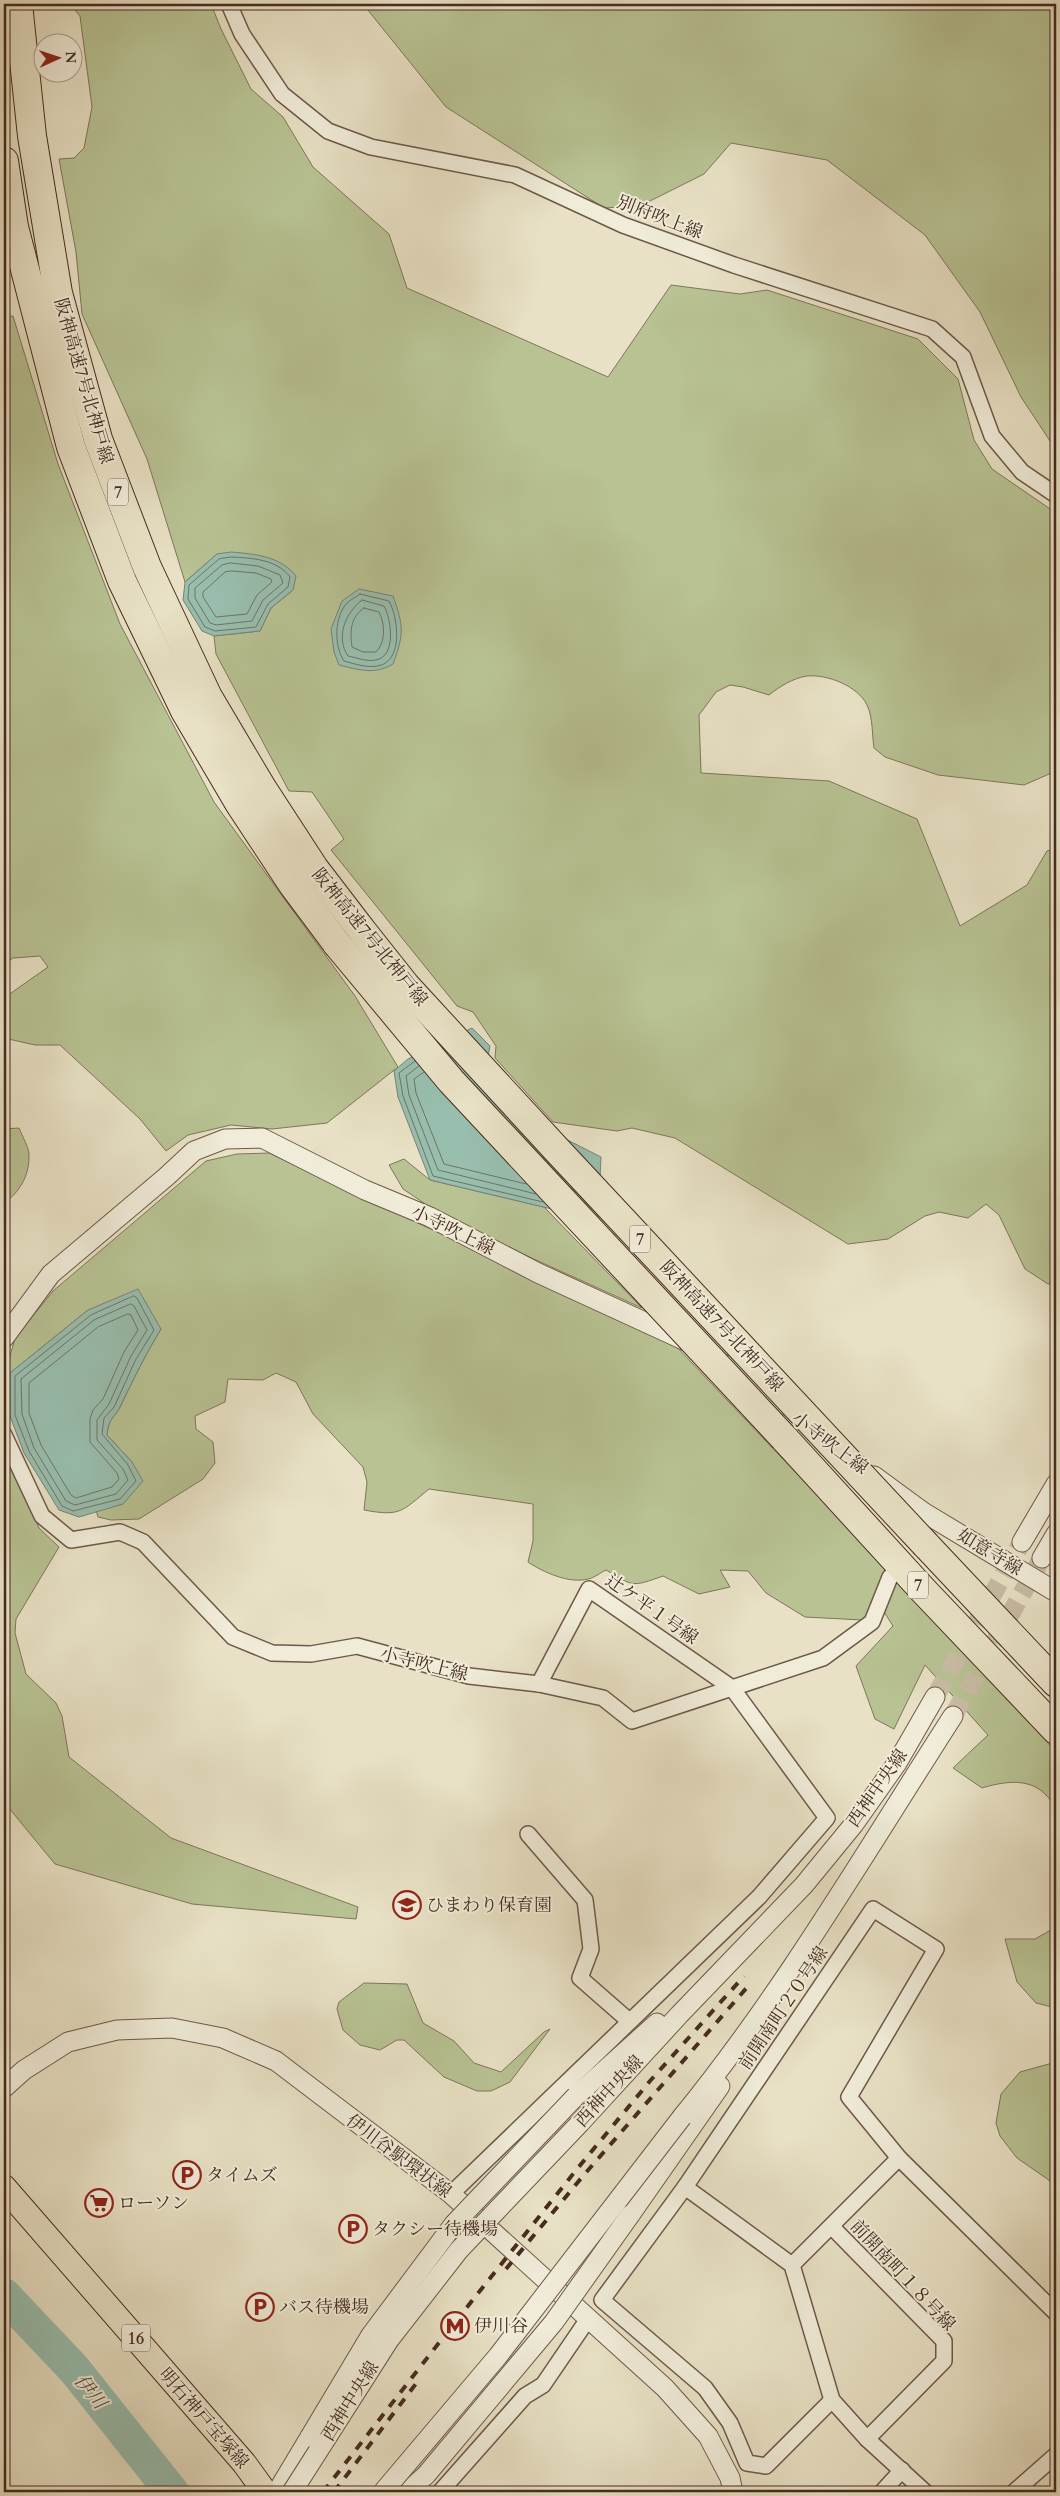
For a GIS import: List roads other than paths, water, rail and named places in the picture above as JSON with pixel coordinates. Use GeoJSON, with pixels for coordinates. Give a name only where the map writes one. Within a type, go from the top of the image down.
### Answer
{"type":"FeatureCollection","features":[{"type":"Feature","properties":{"kind":"highway","name":"阪神高速7号北神戸線"},"geometry":{"type":"LineString","coordinates":[[18,4],[32,136],[58,293],[98,439],[147,567],[208,697],[262,788],[314,868],[406,986],[556,1150],[1056,1684]]}},
{"type":"Feature","properties":{"kind":"highway","name":"阪神高速7号北神戸線"},"geometry":{"type":"LineString","coordinates":[[4,161],[14,227],[72,447],[122,581],[185,711],[239,803],[293,885],[337,944],[452,1082],[784,1438],[922,1590],[1056,1730]]}},
{"type":"Feature","properties":{"kind":"main road","name":"明石神戸宝塚線"},"geometry":{"type":"LineString","coordinates":[[4,2187],[244,2463],[265,2492]]}},
{"type":"Feature","properties":{"kind":"street","name":"別府吹上線"},"geometry":{"type":"LineString","coordinates":[[229,4],[242,34],[282,94],[328,131],[372,147],[515,175],[623,225],[734,265],[932,329],[962,357],[992,436],[1022,472],[1056,495]]}},
{"type":"Feature","properties":{"kind":"street","name":"小寺吹上線"},"geometry":{"type":"LineString","coordinates":[[4,1338],[51,1274],[194,1151],[225,1139],[262,1138],[365,1190],[430,1217],[538,1273],[659,1327],[710,1354],[759,1387],[817,1434],[923,1512]]}},
{"type":"Feature","properties":{"kind":"street","name":"小寺吹上線"},"geometry":{"type":"LineString","coordinates":[[4,1435],[42,1516],[71,1540],[120,1532],[143,1542],[232,1637],[272,1653],[311,1654],[357,1646],[469,1676],[539,1684],[603,1698],[632,1721],[823,1658],[872,1622],[890,1577]]}},
{"type":"Feature","properties":{"kind":"street"},"geometry":{"type":"LineString","coordinates":[[1022,1542],[1056,1484]]}},
{"type":"Feature","properties":{"kind":"street","name":"如意寺線"},"geometry":{"type":"LineString","coordinates":[[923,1512],[1056,1592]]}},
{"type":"Feature","properties":{"kind":"street"},"geometry":{"type":"LineString","coordinates":[[1042,1558],[1056,1534]]}},
{"type":"Feature","properties":{"kind":"street","name":"辻ケ平１号線"},"geometry":{"type":"LineString","coordinates":[[539,1684],[589,1589],[732,1688]]}},
{"type":"Feature","properties":{"kind":"street"},"geometry":{"type":"LineString","coordinates":[[451,2194],[628,2020],[759,1897],[827,1818],[732,1688]]}},
{"type":"Feature","properties":{"kind":"street","name":"西神中央線"},"geometry":{"type":"LineString","coordinates":[[292,2492],[389,2340],[459,2250],[804,1885],[854,1824],[897,1764],[935,1698]]}},
{"type":"Feature","properties":{"kind":"street","name":"西神中央線"},"geometry":{"type":"LineString","coordinates":[[383,2492],[498,2356],[682,2116],[731,2056],[953,1716]]}},
{"type":"Feature","properties":{"kind":"street"},"geometry":{"type":"LineString","coordinates":[[528,1834],[585,1900],[591,1949],[580,1978],[628,2020]]}},
{"type":"Feature","properties":{"kind":"street"},"geometry":{"type":"LineString","coordinates":[[407,2492],[426,2475],[554,2322],[716,2093],[832,1904]]}},
{"type":"Feature","properties":{"kind":"street","name":"前開南町２０号線"},"geometry":{"type":"LineString","coordinates":[[832,2400],[766,2466],[747,2463],[730,2423],[705,2388],[602,2300],[685,2187],[873,1909],[936,1949],[849,2097],[899,2158],[1056,2313]]}},
{"type":"Feature","properties":{"kind":"street"},"geometry":{"type":"LineString","coordinates":[[278,2492],[371,2335],[454,2224],[576,2096],[769,1922]]}},
{"type":"Feature","properties":{"kind":"street","name":"伊川谷駅環状線"},"geometry":{"type":"LineString","coordinates":[[4,2088],[24,2070],[68,2042],[117,2030],[172,2028],[223,2038],[276,2061],[451,2194],[665,2388],[708,2436],[730,2478],[733,2492]]}},
{"type":"Feature","properties":{"kind":"street"},"geometry":{"type":"LineString","coordinates":[[792,2265],[832,2228],[899,2158]]}},
{"type":"Feature","properties":{"kind":"street"},"geometry":{"type":"LineString","coordinates":[[685,2187],[792,2265],[832,2400],[867,2439],[925,2492]]}},
{"type":"Feature","properties":{"kind":"street","name":"前開南町１８号線"},"geometry":{"type":"LineString","coordinates":[[832,2228],[944,2341],[944,2361],[867,2439]]}},
{"type":"Feature","properties":{"kind":"street"},"geometry":{"type":"LineString","coordinates":[[439,2492],[525,2396],[544,2385],[588,2319]]}},
{"type":"Feature","properties":{"kind":"street"},"geometry":{"type":"LineString","coordinates":[[1014,2492],[1056,2456]]}},
{"type":"Feature","properties":{"kind":"street"},"geometry":{"type":"LineString","coordinates":[[882,2492],[902,2470]]}},
{"type":"Feature","properties":{"kind":"water"},"geometry":{"type":"Polygon","coordinates":[[[231,552],[258,555],[275,560],[290,569],[296,576],[293,590],[271,608],[260,631],[214,636],[202,631],[183,600],[185,582],[217,554],[231,552]]]}},
{"type":"Feature","properties":{"kind":"water"},"geometry":{"type":"Polygon","coordinates":[[[359,589],[393,596],[399,615],[401,637],[393,664],[380,670],[360,670],[339,665],[334,652],[331,629],[342,601],[359,589]]]}},
{"type":"Feature","properties":{"kind":"water"},"geometry":{"type":"Polygon","coordinates":[[[472,1028],[490,1046],[485,1071],[540,1126],[601,1157],[598,1220],[430,1180],[398,1097],[394,1071],[408,1059],[472,1028]]]}},
{"type":"Feature","properties":{"kind":"water"},"geometry":{"type":"Polygon","coordinates":[[[138,1289],[161,1329],[144,1358],[120,1407],[110,1422],[107,1435],[132,1462],[143,1481],[123,1504],[79,1517],[59,1510],[24,1453],[10,1416],[10,1373],[88,1310],[138,1289]]]}},
{"type":"Feature","properties":{"kind":"waterway","name":"伊川"},"geometry":{"type":"LineString","coordinates":[[4,2295],[74,2369],[172,2492]]}},
{"type":"Feature","properties":{"kind":"tunnel"},"geometry":{"type":"LineString","coordinates":[[935,1697],[1022,1542]]}},
{"type":"Feature","properties":{"kind":"tunnel"},"geometry":{"type":"LineString","coordinates":[[953,1716],[1042,1558]]}},
{"type":"Feature","properties":{"kind":"railway"},"geometry":{"type":"LineString","coordinates":[[323,2492],[577,2169],[650,2081],[744,1976]]}},
{"type":"Feature","properties":{"kind":"railway"},"geometry":{"type":"LineString","coordinates":[[506,2269],[583,2176],[750,1984]]}},
{"type":"Feature","properties":{"kind":"railway"},"geometry":{"type":"LineString","coordinates":[[334,2492],[418,2381]]}},
{"type":"Feature","properties":{"kind":"place","name":"ひまわり保育園"},"geometry":{"type":"Point","coordinates":[407,1905]}},
{"type":"Feature","properties":{"kind":"place","name":"タイムズ"},"geometry":{"type":"Point","coordinates":[187,2175]}},
{"type":"Feature","properties":{"kind":"place","name":"ローソン"},"geometry":{"type":"Point","coordinates":[99,2203]}},
{"type":"Feature","properties":{"kind":"place","name":"タクシー待機場"},"geometry":{"type":"Point","coordinates":[353,2229]}},
{"type":"Feature","properties":{"kind":"place","name":"バス待機場"},"geometry":{"type":"Point","coordinates":[260,2307]}},
{"type":"Feature","properties":{"kind":"place","name":"伊川谷"},"geometry":{"type":"Point","coordinates":[455,2326]}}]}
